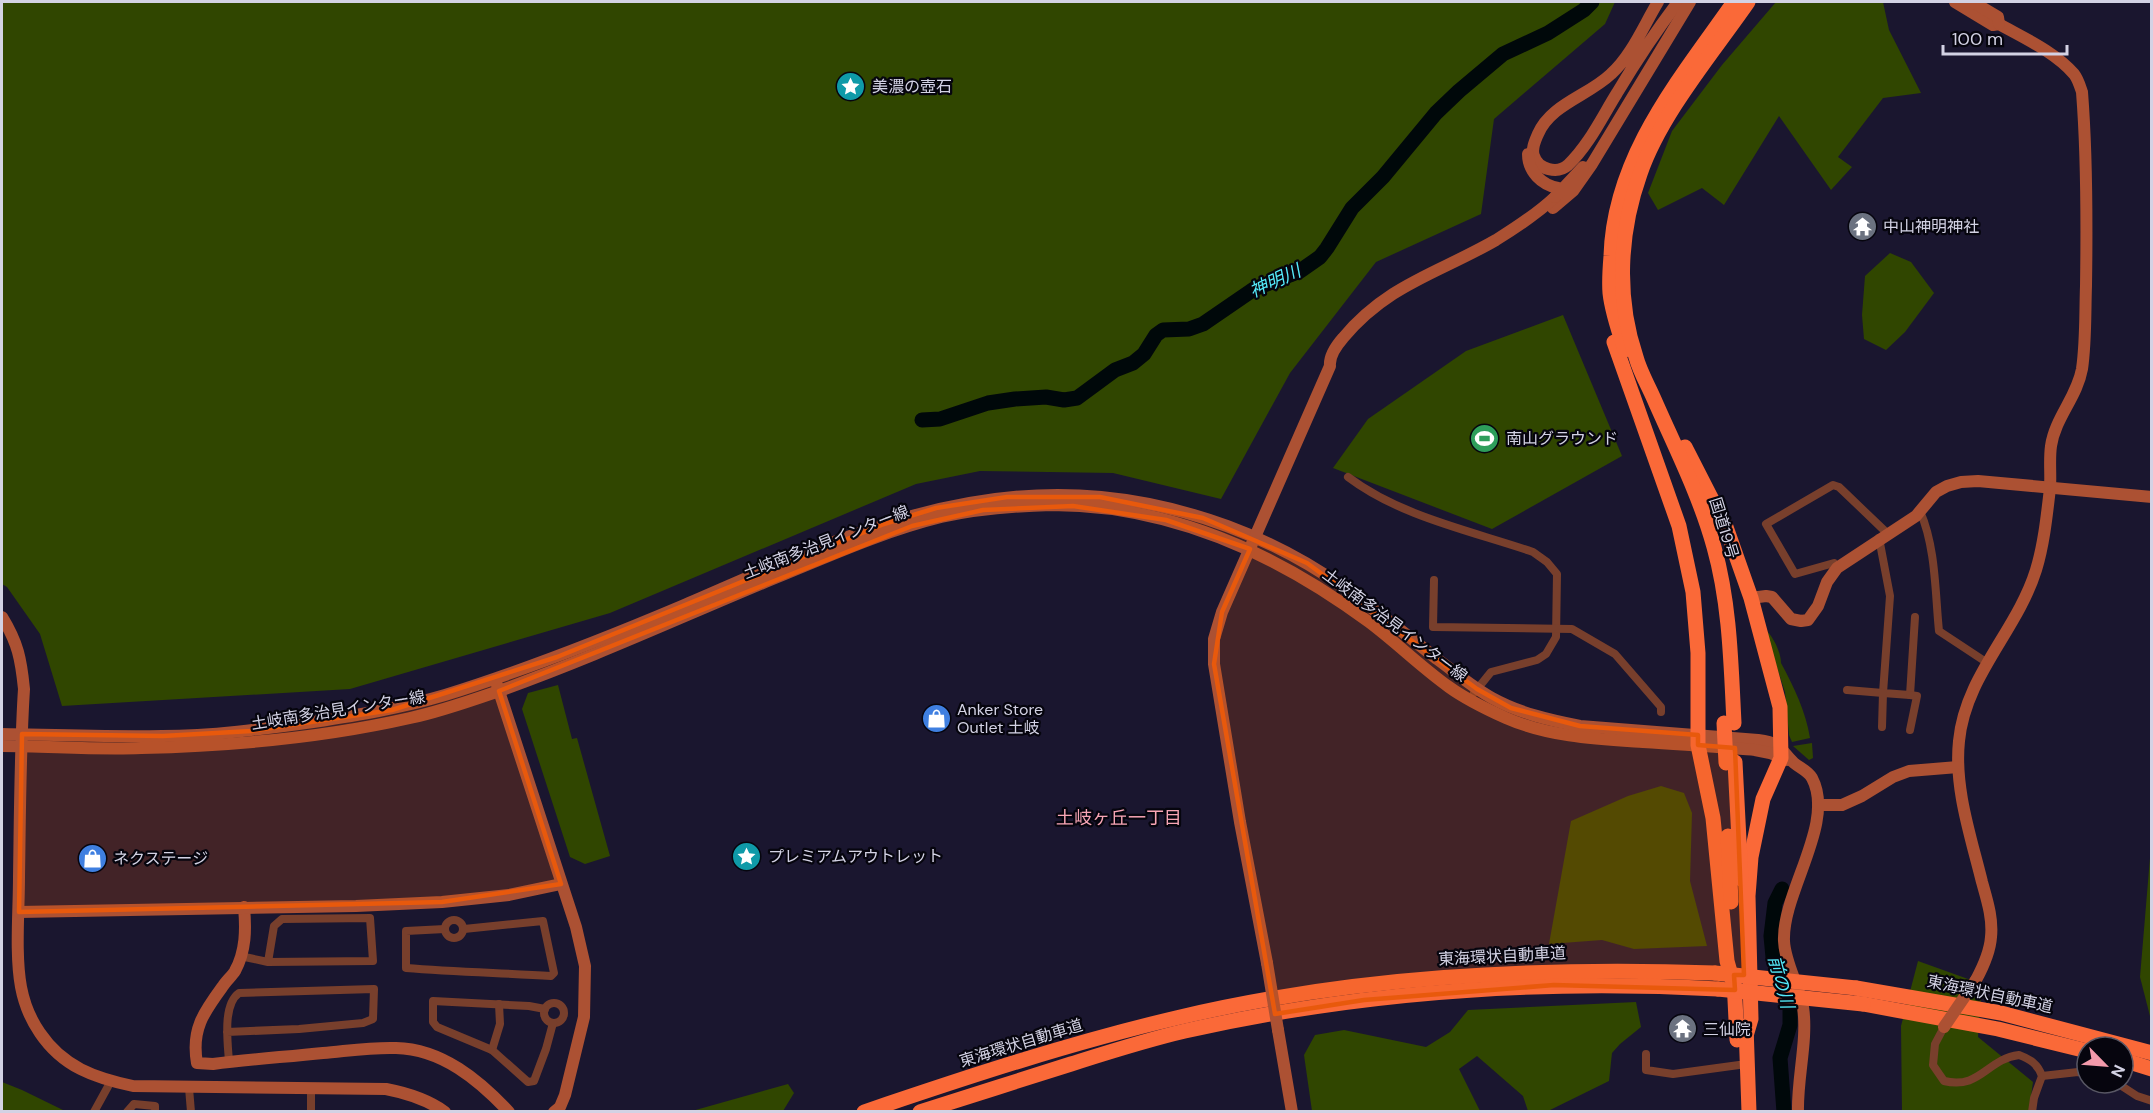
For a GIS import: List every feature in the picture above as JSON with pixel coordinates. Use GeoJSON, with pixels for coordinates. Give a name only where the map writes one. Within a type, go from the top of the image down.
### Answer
{"type":"FeatureCollection","features":[{"type":"Feature","properties":{"kind":"highway","name":"国道19号"},"geometry":{"type":"LineString","coordinates":[[1734,2],[1661,104],[1630,165],[1612,232],[1610,294],[1628,362],[1689,504],[1703,546],[1715,600],[1729,723],[1749,1112]]}},
{"type":"Feature","properties":{"kind":"highway","name":"国道19号"},"geometry":{"type":"LineString","coordinates":[[1729,723],[1731,665],[1725,599],[1714,546],[1693,489],[1636,357],[1624,306],[1622,277],[1627,219],[1650,150],[1663,124],[1748,2]]}},
{"type":"Feature","properties":{"kind":"highway"},"geometry":{"type":"LineString","coordinates":[[1610,294],[1610,331],[1679,526],[1693,592],[1698,653],[1698,740],[1713,818],[1728,961],[1734,986]]}},
{"type":"Feature","properties":{"kind":"highway"},"geometry":{"type":"LineString","coordinates":[[1647,383],[1673,425],[1726,527],[1751,598],[1780,707],[1782,752],[1763,799],[1750,857],[1748,896],[1751,1019],[1746,1036]]}},
{"type":"Feature","properties":{"kind":"highway","name":"国道19号"},"geometry":{"type":"LineString","coordinates":[[1731,763],[1734,986],[1739,1112]]}},
{"type":"Feature","properties":{"kind":"highway","name":"東海環状自動車道"},"geometry":{"type":"LineString","coordinates":[[864,1112],[1049,1052],[1177,1018],[1298,994],[1359,985],[1480,974],[1622,970],[1715,973],[1856,988],[2001,1013],[2151,1053]]}},
{"type":"Feature","properties":{"kind":"highway","name":"東海環状自動車道"},"geometry":{"type":"LineString","coordinates":[[920,1112],[1143,1042],[1242,1019],[1317,1006],[1478,989],[1630,985],[1718,989],[1863,1004],[1998,1029],[2075,1047]]}},
{"type":"Feature","properties":{"kind":"highway"},"geometry":{"type":"LineString","coordinates":[[2135,1064],[2151,1069]]}},
{"type":"Feature","properties":{"kind":"street"},"geometry":{"type":"LineString","coordinates":[[1557,193],[1543,183],[1528,160],[1528,144],[1537,122],[1553,108],[1606,74],[1623,52],[1653,2]]}},
{"type":"Feature","properties":{"kind":"street"},"geometry":{"type":"LineString","coordinates":[[1658,2],[1625,58],[1614,72],[1595,87],[1557,110],[1542,126],[1533,146],[1534,156],[1543,167],[1554,170],[1566,167],[1586,144],[1656,30],[1680,2]]}},
{"type":"Feature","properties":{"kind":"street"},"geometry":{"type":"LineString","coordinates":[[1292,1112],[1214,664],[1214,639],[1222,612],[1330,366],[1329,359],[1349,331],[1367,312],[1406,284],[1493,241],[1538,213],[1583,167],[1680,2]]}},
{"type":"Feature","properties":{"kind":"street"},"geometry":{"type":"LineString","coordinates":[[1330,366],[1336,362],[1354,335],[1401,295],[1516,233],[1549,212],[1573,191],[1592,164],[1690,2]]}},
{"type":"Feature","properties":{"kind":"street"},"geometry":{"type":"LineString","coordinates":[[1683,74],[1687,62],[1729,2]]}},
{"type":"Feature","properties":{"kind":"street"},"geometry":{"type":"LineString","coordinates":[[1955,2],[1993,25],[1999,24],[2062,63],[2076,76],[2082,92],[2088,205],[2082,371],[2059,419],[2051,446],[2050,487],[2042,545],[2028,594],[2019,612],[1986,662],[1963,714],[1958,767],[1964,808],[1990,914],[1991,937],[1985,960],[1976,980],[1935,1044],[1933,1065],[1944,1081],[1962,1084],[1982,1074],[1999,1061],[2019,1055],[2033,1062],[2040,1069],[2042,1076],[2032,1104],[2032,1112]]}},
{"type":"Feature","properties":{"kind":"street"},"geometry":{"type":"LineString","coordinates":[[1973,2],[1998,17],[1999,24]]}},
{"type":"Feature","properties":{"kind":"street"},"geometry":{"type":"LineString","coordinates":[[1348,477],[1362,487],[1414,513],[1533,552],[1547,562],[1557,574],[1558,628],[1556,637],[1546,654],[1526,664],[1491,672],[1469,701]]}},
{"type":"Feature","properties":{"kind":"street"},"geometry":{"type":"LineString","coordinates":[[1751,598],[1772,597],[1791,619],[1808,620],[1818,606],[1827,582],[1837,568],[1920,511],[1936,492],[1961,482],[1978,481],[2151,497]]}},
{"type":"Feature","properties":{"kind":"street"},"geometry":{"type":"LineString","coordinates":[[1834,563],[1795,574],[1766,524],[1833,485],[1839,487],[1883,536],[1890,596],[1882,727]]}},
{"type":"Feature","properties":{"kind":"street","name":"土岐南多治見インター線"},"geometry":{"type":"LineString","coordinates":[[2,746],[22,740],[251,731],[392,710],[496,685],[599,640],[874,528],[936,508],[975,501],[1034,495],[1100,497],[1158,506],[1203,518],[1253,544],[1333,596],[1469,701],[1511,720],[1551,732],[1594,738],[1698,740]]}},
{"type":"Feature","properties":{"kind":"street"},"geometry":{"type":"LineString","coordinates":[[1920,511],[1926,524],[1933,564],[1939,631],[1986,662]]}},
{"type":"Feature","properties":{"kind":"street","name":"土岐南多治見インター線"},"geometry":{"type":"LineString","coordinates":[[1253,544],[1306,563],[1344,587],[1476,689],[1511,708],[1580,726],[1698,740]]}},
{"type":"Feature","properties":{"kind":"street"},"geometry":{"type":"LineString","coordinates":[[1434,580],[1433,627],[1572,629],[1616,654],[1661,707],[1661,712]]}},
{"type":"Feature","properties":{"kind":"street"},"geometry":{"type":"LineString","coordinates":[[1910,695],[1915,616]]}},
{"type":"Feature","properties":{"kind":"street"},"geometry":{"type":"LineString","coordinates":[[2,617],[21,658],[24,689],[19,912],[21,985],[25,1003],[39,1032],[56,1052],[94,1077],[133,1086],[386,1089],[407,1093],[425,1100],[445,1112]]}},
{"type":"Feature","properties":{"kind":"street"},"geometry":{"type":"LineString","coordinates":[[496,685],[576,927],[585,966],[584,1017],[565,1095],[555,1112]]}},
{"type":"Feature","properties":{"kind":"street"},"geometry":{"type":"LineString","coordinates":[[1848,690],[1917,696],[1910,730]]}},
{"type":"Feature","properties":{"kind":"street","name":"土岐南多治見インター線"},"geometry":{"type":"LineString","coordinates":[[2,734],[22,740]]}},
{"type":"Feature","properties":{"kind":"street"},"geometry":{"type":"LineString","coordinates":[[1698,740],[1770,753],[1782,752],[1812,779],[1818,805],[1816,828],[1786,920],[1784,942],[1803,1008],[1804,1024],[1797,1092],[1798,1112]]}},
{"type":"Feature","properties":{"kind":"street"},"geometry":{"type":"LineString","coordinates":[[1818,805],[1842,805],[1893,777],[1909,771],[1958,767]]}},
{"type":"Feature","properties":{"kind":"street"},"geometry":{"type":"LineString","coordinates":[[19,912],[356,906],[453,901],[509,895],[561,884]]}},
{"type":"Feature","properties":{"kind":"street"},"geometry":{"type":"LineString","coordinates":[[453,901],[454,920]]}},
{"type":"Feature","properties":{"kind":"street"},"geometry":{"type":"LineString","coordinates":[[244,907],[246,935],[240,956],[235,971],[201,1017],[195,1039],[196,1063],[378,1048],[408,1049],[439,1058],[462,1069],[484,1086],[509,1112]]}},
{"type":"Feature","properties":{"kind":"street"},"geometry":{"type":"LineString","coordinates":[[240,956],[268,962],[373,961],[370,918],[282,919],[274,926],[268,962]]}},
{"type":"Feature","properties":{"kind":"street"},"geometry":{"type":"LineString","coordinates":[[445,929],[449,922],[454,920]]}},
{"type":"Feature","properties":{"kind":"street"},"geometry":{"type":"LineString","coordinates":[[454,920],[459,922],[464,929]]}},
{"type":"Feature","properties":{"kind":"street"},"geometry":{"type":"LineString","coordinates":[[445,929],[406,931],[406,968],[461,973],[488,972],[552,976],[554,973],[543,921],[464,929]]}},
{"type":"Feature","properties":{"kind":"street"},"geometry":{"type":"LineString","coordinates":[[445,929],[447,934],[454,938],[462,935],[464,929]]}},
{"type":"Feature","properties":{"kind":"street"},"geometry":{"type":"LineString","coordinates":[[227,1032],[363,1023],[374,1019],[374,988],[239,993],[234,996],[227,1023],[227,1032],[229,1062]]}},
{"type":"Feature","properties":{"kind":"street"},"geometry":{"type":"LineString","coordinates":[[545,1009],[433,1001],[433,1022],[437,1027],[492,1050],[528,1082],[534,1081],[553,1023]]}},
{"type":"Feature","properties":{"kind":"street"},"geometry":{"type":"LineString","coordinates":[[492,1050],[500,1024],[499,1004]]}},
{"type":"Feature","properties":{"kind":"street"},"geometry":{"type":"LineString","coordinates":[[553,1023],[545,1018],[545,1009],[549,1004],[561,1007],[564,1014]]}},
{"type":"Feature","properties":{"kind":"street"},"geometry":{"type":"LineString","coordinates":[[564,1014],[584,1017]]}},
{"type":"Feature","properties":{"kind":"street"},"geometry":{"type":"LineString","coordinates":[[553,1023],[559,1021],[564,1014]]}},
{"type":"Feature","properties":{"kind":"street"},"geometry":{"type":"LineString","coordinates":[[1646,1054],[1646,1070],[1673,1074],[1738,1065]]}},
{"type":"Feature","properties":{"kind":"street"},"geometry":{"type":"LineString","coordinates":[[2042,1076],[2075,1072]]}},
{"type":"Feature","properties":{"kind":"street"},"geometry":{"type":"LineString","coordinates":[[94,1112],[111,1081]]}},
{"type":"Feature","properties":{"kind":"street"},"geometry":{"type":"LineString","coordinates":[[189,1088],[191,1112]]}},
{"type":"Feature","properties":{"kind":"street"},"geometry":{"type":"LineString","coordinates":[[310,1112],[311,1088]]}},
{"type":"Feature","properties":{"kind":"street"},"geometry":{"type":"LineString","coordinates":[[2135,1095],[2151,1101]]}},
{"type":"Feature","properties":{"kind":"street"},"geometry":{"type":"LineString","coordinates":[[127,1112],[134,1104],[155,1106],[156,1112]]}},
{"type":"Feature","properties":{"kind":"highlighted area"},"geometry":{"type":"Polygon","coordinates":[[[1007,497],[1100,497],[1203,518],[1307,563],[1477,689],[1511,708],[1580,726],[1698,735],[1698,745],[1735,748],[1744,975],[1734,975],[1735,990],[1554,985],[1364,1000],[1275,1014],[1214,664],[1222,612],[1250,549],[1166,520],[1073,506],[983,510],[912,526],[499,691],[561,884],[442,902],[19,912],[22,734],[163,736],[251,731],[392,710],[557,657],[884,524],[936,508],[1007,497]]]}},
{"type":"Feature","properties":{"kind":"green space"},"geometry":{"type":"Polygon","coordinates":[[[2,2],[1615,2],[1605,24],[1494,119],[1481,214],[1376,262],[1290,373],[1221,499],[1113,473],[980,471],[916,484],[610,613],[350,689],[62,706],[40,634],[7,587],[2,584],[2,2]]]}},
{"type":"Feature","properties":{"kind":"green space"},"geometry":{"type":"Polygon","coordinates":[[[1776,2],[1883,2],[1889,30],[1921,93],[1883,98],[1838,157],[1852,167],[1831,190],[1779,116],[1724,205],[1702,188],[1658,210],[1648,193],[1672,131],[1722,65],[1776,2]]]}},
{"type":"Feature","properties":{"kind":"green space"},"geometry":{"type":"Polygon","coordinates":[[[1890,253],[1911,262],[1934,293],[1905,332],[1886,350],[1864,339],[1862,315],[1865,276],[1890,253]]]}},
{"type":"Feature","properties":{"kind":"green space","name":"南山グラウンド"},"geometry":{"type":"Polygon","coordinates":[[[1563,315],[1622,456],[1492,529],[1333,468],[1368,419],[1466,351],[1563,315]]]}},
{"type":"Feature","properties":{"kind":"green space"},"geometry":{"type":"Polygon","coordinates":[[[1764,628],[1778,649],[1781,663],[1802,709],[1810,738],[1792,742],[1789,735],[1785,692],[1764,628]]]}},
{"type":"Feature","properties":{"kind":"green space"},"geometry":{"type":"Polygon","coordinates":[[[558,685],[572,739],[577,738],[610,856],[585,864],[570,857],[522,709],[528,693],[558,685]]]}},
{"type":"Feature","properties":{"kind":"green space"},"geometry":{"type":"Polygon","coordinates":[[[1812,743],[1813,758],[1809,760],[1793,746],[1812,743]]]}},
{"type":"Feature","properties":{"kind":"green space"},"geometry":{"type":"Polygon","coordinates":[[[1661,786],[1684,793],[1692,813],[1690,881],[1707,946],[1634,949],[1602,940],[1549,944],[1571,821],[1628,796],[1661,786]]]}},
{"type":"Feature","properties":{"kind":"green space"},"geometry":{"type":"Polygon","coordinates":[[[2151,846],[2152,1020],[2140,977],[2151,846]]]}},
{"type":"Feature","properties":{"kind":"green space"},"geometry":{"type":"Polygon","coordinates":[[[1918,961],[1982,984],[1978,1037],[2033,1082],[2029,1111],[1902,1112],[1901,1026],[1918,961]]]}},
{"type":"Feature","properties":{"kind":"green space"},"geometry":{"type":"Polygon","coordinates":[[[1636,1002],[1641,1027],[1612,1053],[1609,1081],[1548,1111],[1528,1111],[1523,1096],[1477,1056],[1459,1069],[1480,1111],[1312,1111],[1304,1055],[1315,1035],[1344,1030],[1426,1047],[1450,1032],[1468,1010],[1636,1002]]]}},
{"type":"Feature","properties":{"kind":"green space"},"geometry":{"type":"Polygon","coordinates":[[[2,1082],[22,1090],[65,1111],[2,1111],[2,1082]]]}},
{"type":"Feature","properties":{"kind":"green space"},"geometry":{"type":"Polygon","coordinates":[[[788,1084],[794,1093],[783,1111],[692,1111],[788,1084]]]}},
{"type":"Feature","properties":{"kind":"waterway","name":"神明川"},"geometry":{"type":"LineString","coordinates":[[922,420],[940,419],[988,403],[1015,399],[1077,398],[1115,370],[1133,363],[1144,354],[1156,335],[1163,330],[1189,329],[1203,324],[1254,289],[1300,271],[1320,257],[1352,208],[1383,177],[1436,113],[1459,91],[1503,54],[1548,33],[1584,10],[1592,2]]}},
{"type":"Feature","properties":{"kind":"waterway","name":"前の川"},"geometry":{"type":"LineString","coordinates":[[1782,889],[1775,903],[1771,936],[1773,957],[1790,1002],[1790,1025],[1780,1058],[1784,1112]]}},
{"type":"Feature","properties":{"kind":"place","name":"美濃の壺石"},"geometry":{"type":"Point","coordinates":[851,86]}},
{"type":"Feature","properties":{"kind":"place","name":"中山神明神社"},"geometry":{"type":"Point","coordinates":[1862,226]}},
{"type":"Feature","properties":{"kind":"place","name":"南山グラウンド"},"geometry":{"type":"Point","coordinates":[1485,438]}},
{"type":"Feature","properties":{"kind":"place","name":"Anker Store Outlet 土岐"},"geometry":{"type":"Point","coordinates":[936,718]}},
{"type":"Feature","properties":{"kind":"place","name":"プレミアムアウトレット"},"geometry":{"type":"Point","coordinates":[747,856]}},
{"type":"Feature","properties":{"kind":"place","name":"ネクステージ"},"geometry":{"type":"Point","coordinates":[92,858]}},
{"type":"Feature","properties":{"kind":"place","name":"三仙院"},"geometry":{"type":"Point","coordinates":[1682,1029]}},
{"type":"Feature","properties":{"kind":"district","name":"土岐ヶ丘一丁目"},"geometry":{"type":"Point","coordinates":[1119,818]}}]}
